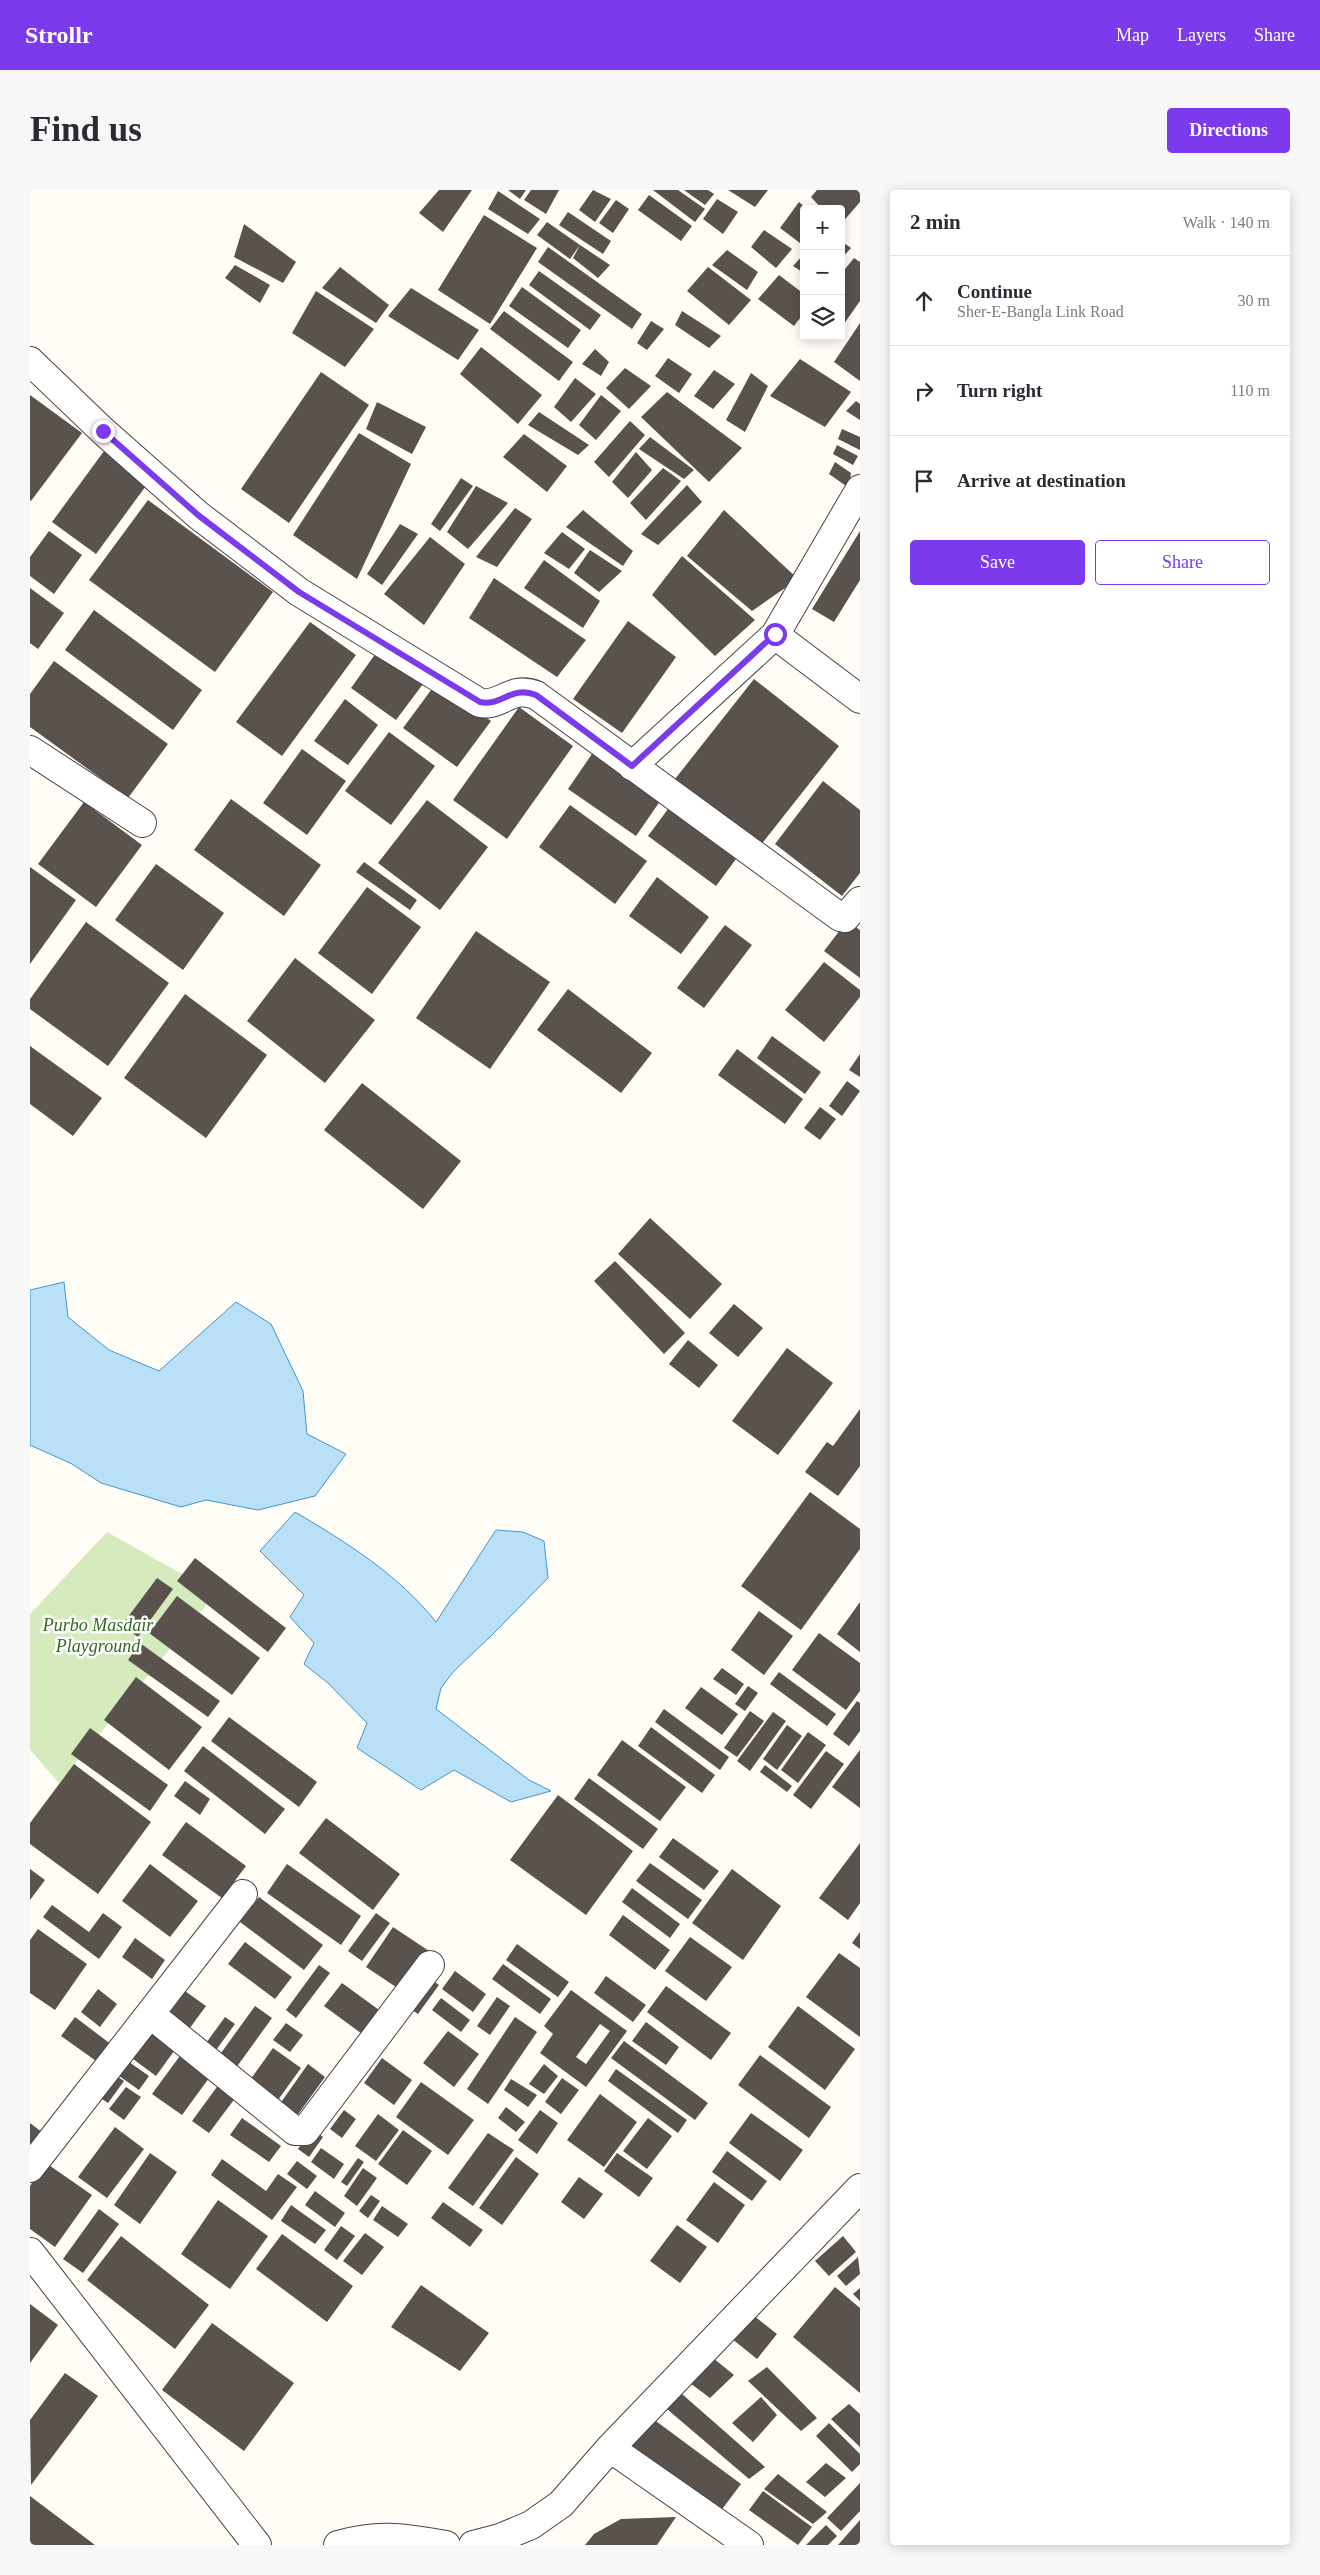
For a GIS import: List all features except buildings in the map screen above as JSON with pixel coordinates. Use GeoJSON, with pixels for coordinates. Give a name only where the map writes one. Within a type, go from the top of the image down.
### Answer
{"type":"FeatureCollection","features":[{"type":"Feature","properties":{"kind":"street"},"geometry":{"type":"LineString","coordinates":[[30,361],[103,431],[198,515],[299,592],[480,702],[488,704],[516,692],[526,691],[536,695],[840,917],[845,918],[860,900]]}},
{"type":"Feature","properties":{"kind":"street"},"geometry":{"type":"LineString","coordinates":[[632,766],[775,634],[860,489]]}},
{"type":"Feature","properties":{"kind":"street"},"geometry":{"type":"LineString","coordinates":[[775,634],[860,699]]}},
{"type":"Feature","properties":{"kind":"street"},"geometry":{"type":"LineString","coordinates":[[30,750],[142,823]]}},
{"type":"Feature","properties":{"kind":"street"},"geometry":{"type":"LineString","coordinates":[[30,2168],[243,1894]]}},
{"type":"Feature","properties":{"kind":"street"},"geometry":{"type":"LineString","coordinates":[[150,2014],[295,2131],[300,2133],[305,2131],[430,1965]]}},
{"type":"Feature","properties":{"kind":"street"},"geometry":{"type":"LineString","coordinates":[[473,2545],[500,2538],[530,2525],[561,2504],[610,2448],[860,2188]]}},
{"type":"Feature","properties":{"kind":"street"},"geometry":{"type":"LineString","coordinates":[[30,2252],[257,2545]]}},
{"type":"Feature","properties":{"kind":"street"},"geometry":{"type":"LineString","coordinates":[[610,2448],[749,2545]]}},
{"type":"Feature","properties":{"kind":"street"},"geometry":{"type":"LineString","coordinates":[[338,2545],[364,2538],[393,2536],[446,2545]]}},
{"type":"Feature","properties":{"kind":"green space","name":"Purbo Masdair Playground"},"geometry":{"type":"Polygon","coordinates":[[[107,1532],[216,1593],[59,1783],[30,1750],[30,1614],[107,1532]]]}},
{"type":"Feature","properties":{"kind":"water"},"geometry":{"type":"Polygon","coordinates":[[[64,1282],[68,1317],[109,1350],[159,1371],[236,1302],[271,1324],[303,1391],[307,1434],[346,1454],[315,1496],[258,1510],[206,1500],[181,1507],[101,1483],[72,1464],[30,1445],[30,1290],[64,1282]]]}},
{"type":"Feature","properties":{"kind":"water"},"geometry":{"type":"Polygon","coordinates":[[[295,1512],[333,1535],[389,1574],[406,1589],[436,1622],[496,1530],[523,1532],[544,1541],[548,1578],[453,1672],[441,1688],[436,1709],[529,1780],[551,1791],[511,1802],[454,1770],[421,1790],[357,1748],[367,1723],[328,1683],[304,1664],[314,1643],[290,1617],[304,1595],[260,1551],[295,1512]]]}},
{"type":"Feature","properties":{"kind":"route"},"geometry":{"type":"LineString","coordinates":[[103,431],[198,515],[299,592],[473,699],[488,704],[516,692],[526,691],[536,695],[632,766],[746,664],[775,634]]}}]}
